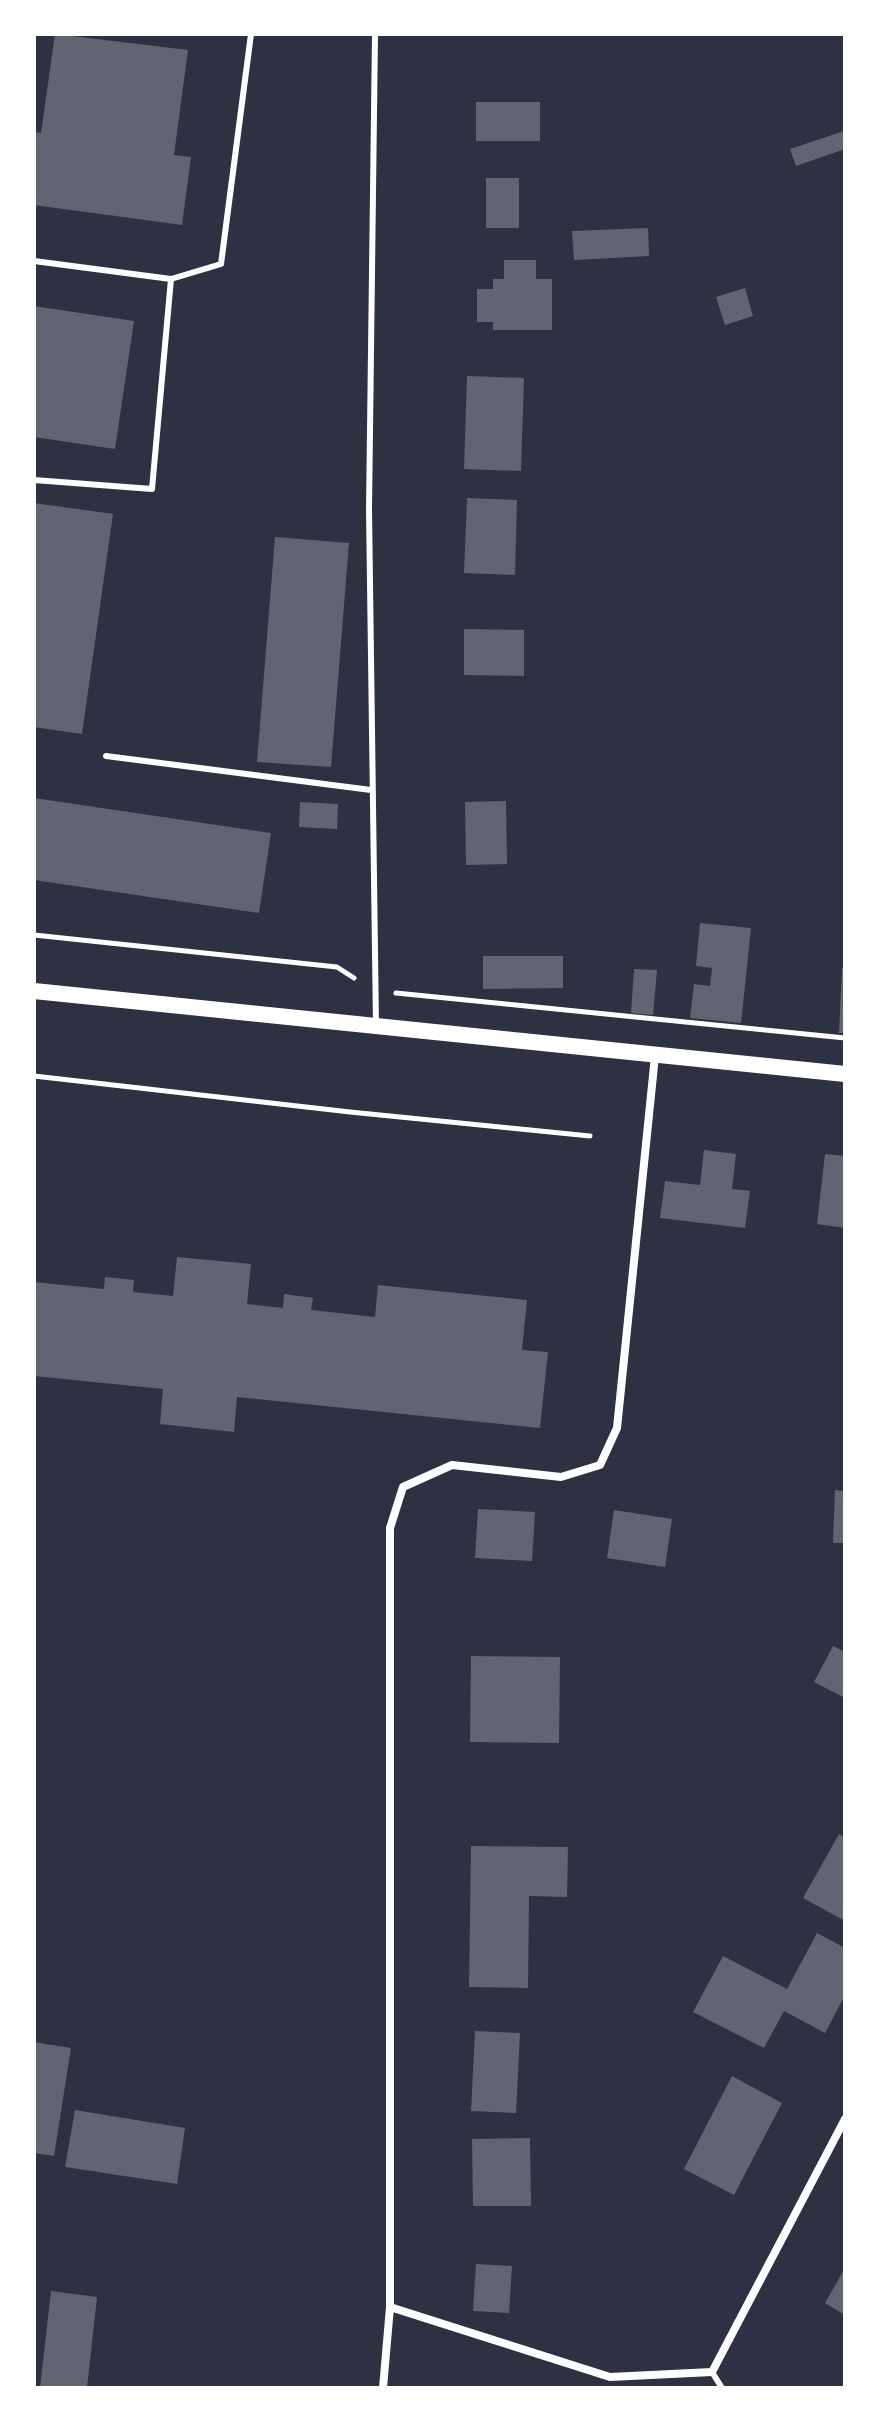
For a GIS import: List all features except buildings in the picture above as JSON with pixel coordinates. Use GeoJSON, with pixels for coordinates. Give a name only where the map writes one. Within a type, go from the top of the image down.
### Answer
{"type":"FeatureCollection","features":[{"type":"Feature","properties":{"kind":"main road"},"geometry":{"type":"LineString","coordinates":[[34,991],[845,1074]]}},
{"type":"Feature","properties":{"kind":"street"},"geometry":{"type":"LineString","coordinates":[[383,2388],[390,2307],[390,1528],[403,1487],[452,1465],[561,1477],[600,1465],[617,1428],[655,1056]]}},
{"type":"Feature","properties":{"kind":"street"},"geometry":{"type":"LineString","coordinates":[[390,2307],[610,2377],[712,2372],[845,2119]]}},
{"type":"Feature","properties":{"kind":"lane"},"geometry":{"type":"LineString","coordinates":[[34,261],[171,279],[221,264],[251,34]]}},
{"type":"Feature","properties":{"kind":"lane"},"geometry":{"type":"LineString","coordinates":[[375,34],[369,509],[376,1028]]}},
{"type":"Feature","properties":{"kind":"lane"},"geometry":{"type":"LineString","coordinates":[[34,480],[152,489],[171,279]]}},
{"type":"Feature","properties":{"kind":"lane"},"geometry":{"type":"LineString","coordinates":[[106,756],[371,790]]}},
{"type":"Feature","properties":{"kind":"lane"},"geometry":{"type":"LineString","coordinates":[[712,2372],[722,2388]]}},
{"type":"Feature","properties":{"kind":"path"},"geometry":{"type":"LineString","coordinates":[[34,935],[337,967],[375,991],[845,1038]]}},
{"type":"Feature","properties":{"kind":"path"},"geometry":{"type":"LineString","coordinates":[[34,1076],[590,1136]]}}]}
